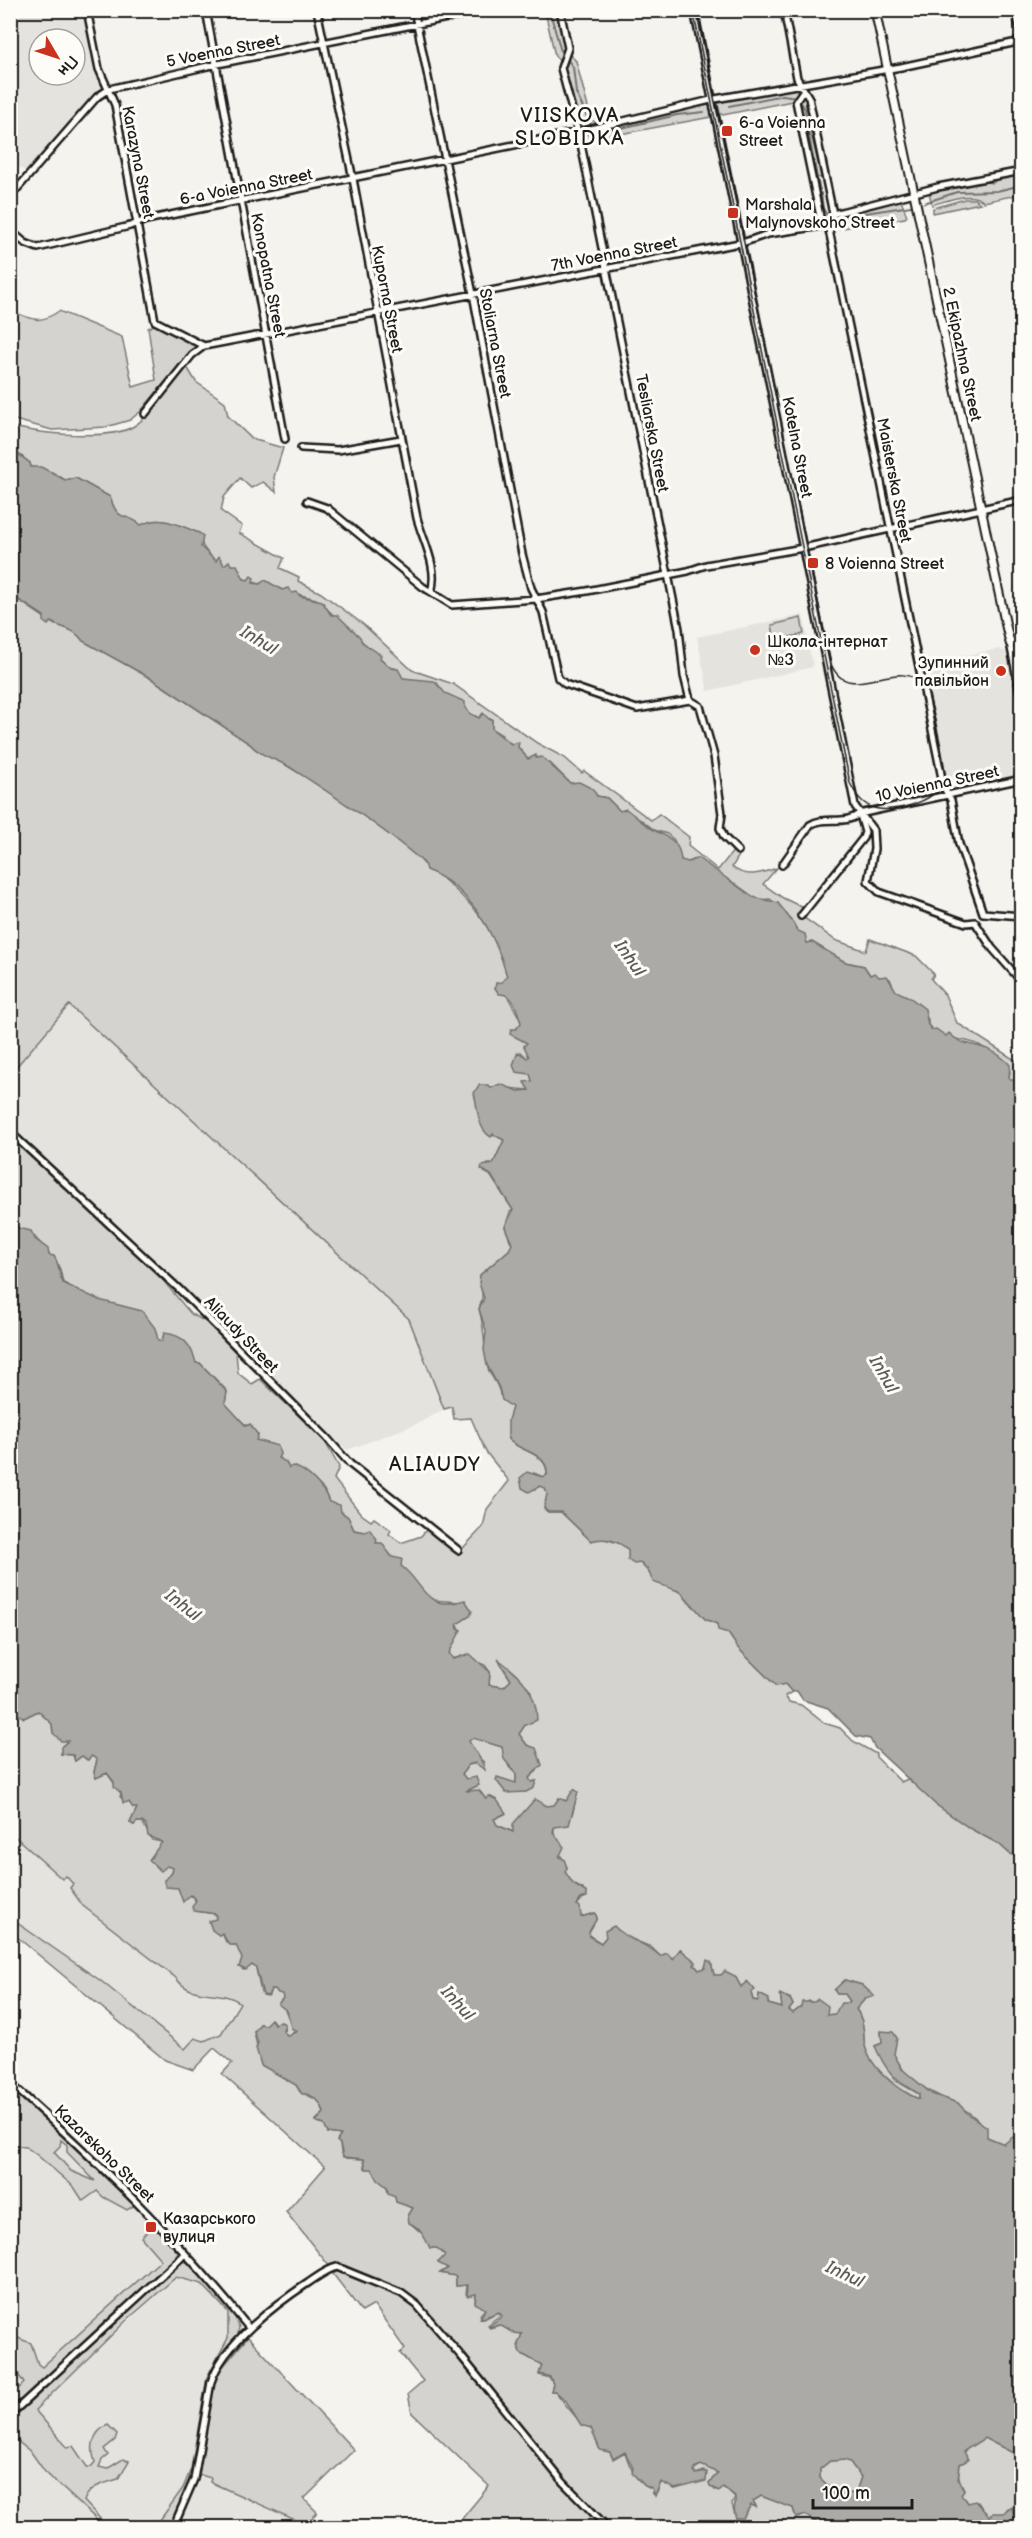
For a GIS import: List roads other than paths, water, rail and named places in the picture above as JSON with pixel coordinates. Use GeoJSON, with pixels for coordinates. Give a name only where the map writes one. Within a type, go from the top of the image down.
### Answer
{"type":"FeatureCollection","features":[{"type":"Feature","properties":{"kind":"street","name":"Karazyna Street"},"geometry":{"type":"LineString","coordinates":[[87,10],[99,69],[109,89],[155,321],[204,346]]}},
{"type":"Feature","properties":{"kind":"street","name":"Konopatna Street"},"geometry":{"type":"LineString","coordinates":[[206,10],[239,201],[267,333],[285,440]]}},
{"type":"Feature","properties":{"kind":"street","name":"Kuporna Street"},"geometry":{"type":"LineString","coordinates":[[317,10],[353,179],[417,518],[430,555],[434,583],[431,592]]}},
{"type":"Feature","properties":{"kind":"street","name":"Stoliarna Street"},"geometry":{"type":"LineString","coordinates":[[414,10],[473,294],[522,554],[536,599],[543,612],[558,678],[565,684],[637,709],[690,700]]}},
{"type":"Feature","properties":{"kind":"street","name":"5 Voenna Street"},"geometry":{"type":"LineString","coordinates":[[10,196],[97,97],[109,89],[216,64],[323,45],[487,10]]}},
{"type":"Feature","properties":{"kind":"street","name":"Tesliarska Street"},"geometry":{"type":"LineString","coordinates":[[560,10],[568,48],[561,68],[578,132],[606,267],[666,574],[679,629],[684,676],[690,700],[700,706],[714,756],[722,814],[720,828],[724,837],[738,851]]}},
{"type":"Feature","properties":{"kind":"street","name":"Kotelna Street"},"geometry":{"type":"LineString","coordinates":[[694,10],[805,548],[855,806],[873,830],[874,849],[869,884],[879,892],[966,923],[975,922]]}},
{"type":"Feature","properties":{"kind":"street","name":"Maisterska Street"},"geometry":{"type":"LineString","coordinates":[[784,10],[803,91],[809,99],[832,214]]}},
{"type":"Feature","properties":{"kind":"street","name":"2 Ekipazhna Street"},"geometry":{"type":"LineString","coordinates":[[875,10],[1022,703]]}},
{"type":"Feature","properties":{"kind":"street"},"geometry":{"type":"LineString","coordinates":[[1015,10],[1022,39]]}},
{"type":"Feature","properties":{"kind":"street","name":"6-a Voienna Street"},"geometry":{"type":"LineString","coordinates":[[10,230],[25,243],[38,248],[137,223],[578,132],[713,100],[888,69],[1022,39]]}},
{"type":"Feature","properties":{"kind":"street","name":"Maisterska Street"},"geometry":{"type":"LineString","coordinates":[[803,91],[796,101],[892,527],[919,674],[924,684],[959,844],[983,913]]}},
{"type":"Feature","properties":{"kind":"street"},"geometry":{"type":"LineString","coordinates":[[825,225],[832,214],[1022,171]]}},
{"type":"Feature","properties":{"kind":"street","name":"7th Voenna Street"},"geometry":{"type":"LineString","coordinates":[[204,346],[743,242],[768,234],[825,225]]}},
{"type":"Feature","properties":{"kind":"street"},"geometry":{"type":"LineString","coordinates":[[144,414],[192,355],[204,346]]}},
{"type":"Feature","properties":{"kind":"street"},"geometry":{"type":"LineString","coordinates":[[301,448],[338,450],[401,439]]}},
{"type":"Feature","properties":{"kind":"street"},"geometry":{"type":"LineString","coordinates":[[307,501],[327,508],[431,592],[452,605],[536,599],[805,548],[1022,500]]}},
{"type":"Feature","properties":{"kind":"street"},"geometry":{"type":"LineString","coordinates":[[1010,643],[1022,640]]}},
{"type":"Feature","properties":{"kind":"street","name":"10 Voienna Street"},"geometry":{"type":"LineString","coordinates":[[782,865],[810,825],[822,820],[853,819],[859,814],[947,793],[1022,779]]}},
{"type":"Feature","properties":{"kind":"street"},"geometry":{"type":"LineString","coordinates":[[801,916],[862,838],[865,832],[859,814]]}},
{"type":"Feature","properties":{"kind":"street"},"geometry":{"type":"LineString","coordinates":[[1022,916],[983,913],[975,922],[992,948],[1022,982]]}},
{"type":"Feature","properties":{"kind":"street","name":"Aliaudy Street"},"geometry":{"type":"LineString","coordinates":[[10,1132],[179,1289],[350,1464],[458,1550]]}},
{"type":"Feature","properties":{"kind":"street","name":"Kazarskoho Street"},"geometry":{"type":"LineString","coordinates":[[10,2083],[90,2155],[185,2254],[249,2328]]}},
{"type":"Feature","properties":{"kind":"street"},"geometry":{"type":"LineString","coordinates":[[10,2415],[185,2254]]}},
{"type":"Feature","properties":{"kind":"street"},"geometry":{"type":"LineString","coordinates":[[173,2528],[194,2479],[213,2375],[249,2328],[277,2303],[332,2268],[340,2268],[406,2296],[461,2355],[563,2482],[608,2528]]}},
{"type":"Feature","properties":{"kind":"water","name":"Inhul"},"geometry":{"type":"Polygon","coordinates":[[[10,448],[30,463],[31,467],[41,467],[65,480],[76,478],[110,497],[116,511],[141,525],[156,520],[177,524],[199,533],[203,536],[201,547],[216,561],[219,556],[224,565],[229,561],[231,565],[237,565],[244,579],[248,580],[251,576],[254,578],[253,583],[260,584],[265,580],[282,590],[288,588],[292,593],[297,592],[300,596],[322,601],[331,615],[337,615],[360,637],[362,642],[381,655],[380,658],[391,668],[398,669],[403,678],[434,681],[445,693],[465,702],[469,713],[479,718],[483,713],[492,719],[492,729],[511,744],[519,742],[518,747],[528,759],[536,755],[536,758],[542,757],[570,783],[579,782],[593,789],[597,796],[607,798],[620,811],[626,809],[650,828],[672,840],[678,848],[681,860],[688,862],[698,858],[753,897],[778,903],[796,930],[805,934],[807,943],[812,942],[845,962],[864,966],[870,975],[875,973],[879,977],[887,976],[896,991],[925,1009],[928,1025],[932,1030],[936,1029],[946,1036],[949,1033],[962,1042],[985,1048],[1010,1065],[1009,1078],[1022,1087],[1021,1859],[935,1804],[875,1748],[870,1739],[856,1736],[828,1708],[803,1700],[797,1691],[792,1692],[785,1684],[776,1686],[738,1648],[728,1633],[718,1630],[717,1624],[705,1619],[681,1592],[653,1582],[647,1568],[640,1563],[634,1564],[628,1560],[628,1550],[620,1544],[611,1540],[591,1541],[561,1512],[548,1512],[544,1508],[547,1494],[545,1488],[540,1486],[529,1492],[522,1488],[520,1478],[527,1472],[543,1477],[547,1475],[546,1467],[538,1457],[508,1439],[508,1420],[512,1407],[502,1400],[499,1388],[487,1365],[484,1350],[486,1331],[479,1309],[484,1298],[479,1283],[480,1275],[509,1250],[512,1244],[505,1227],[513,1210],[491,1175],[481,1169],[482,1166],[493,1164],[504,1140],[493,1134],[491,1137],[483,1129],[474,1093],[479,1085],[488,1085],[491,1088],[500,1084],[518,1091],[529,1090],[524,1082],[532,1081],[530,1074],[516,1072],[513,1065],[518,1052],[529,1057],[524,1046],[527,1043],[510,1034],[511,1029],[516,1029],[521,1023],[518,1013],[508,996],[499,994],[495,988],[496,983],[502,982],[507,976],[495,944],[478,913],[455,887],[426,870],[424,863],[376,825],[293,769],[259,752],[152,679],[83,641],[72,631],[51,622],[48,625],[44,622],[44,616],[11,595],[10,448]]]}},
{"type":"Feature","properties":{"kind":"water","name":"Inhul"},"geometry":{"type":"Polygon","coordinates":[[[10,1215],[11,1221],[16,1222],[18,1228],[31,1231],[35,1239],[48,1249],[49,1255],[54,1256],[63,1283],[99,1300],[142,1311],[155,1328],[158,1340],[162,1341],[164,1333],[181,1338],[192,1351],[196,1363],[200,1363],[227,1392],[225,1403],[246,1426],[250,1424],[258,1435],[256,1440],[278,1446],[280,1454],[278,1458],[286,1462],[289,1468],[292,1466],[298,1468],[315,1480],[329,1502],[340,1505],[341,1512],[348,1517],[354,1530],[365,1532],[369,1529],[377,1539],[376,1543],[382,1543],[392,1557],[402,1559],[401,1566],[426,1594],[441,1602],[451,1603],[465,1600],[472,1611],[470,1616],[457,1624],[458,1629],[461,1630],[449,1653],[453,1659],[470,1654],[490,1672],[489,1685],[504,1687],[511,1680],[498,1659],[526,1685],[534,1700],[537,1720],[525,1725],[519,1734],[527,1745],[536,1748],[542,1765],[529,1778],[531,1782],[536,1781],[534,1788],[526,1792],[506,1793],[496,1780],[497,1777],[516,1783],[516,1774],[504,1759],[502,1747],[473,1738],[469,1741],[485,1770],[475,1763],[468,1765],[462,1774],[466,1779],[476,1777],[479,1785],[466,1791],[479,1790],[486,1799],[489,1796],[497,1800],[506,1813],[494,1819],[497,1825],[513,1832],[513,1824],[535,1799],[547,1806],[554,1805],[559,1798],[566,1801],[574,1789],[578,1792],[569,1825],[554,1827],[553,1832],[564,1847],[559,1857],[564,1859],[567,1868],[565,1872],[573,1884],[587,1893],[587,1897],[581,1899],[577,1905],[580,1907],[581,1917],[595,1913],[597,1918],[589,1932],[590,1937],[601,1943],[606,1937],[605,1931],[614,1926],[660,1956],[667,1953],[673,1959],[680,1949],[696,1962],[694,1965],[699,1970],[705,1968],[707,1960],[711,1962],[714,1975],[721,1975],[725,1971],[735,1976],[741,1987],[747,1981],[755,1990],[751,1993],[753,2000],[758,2001],[759,1994],[769,1999],[768,2004],[782,2008],[780,1994],[790,1999],[793,2005],[789,2010],[793,2013],[801,2007],[802,2002],[814,2002],[818,1999],[828,2006],[827,2015],[835,2014],[841,2003],[850,2001],[845,1994],[837,1994],[834,1990],[845,1980],[862,1985],[874,1996],[865,1999],[856,2009],[862,2023],[870,2058],[884,2075],[902,2090],[919,2099],[919,2094],[897,2079],[883,2063],[875,2046],[882,2043],[881,2031],[893,2032],[897,2038],[894,2054],[902,2069],[932,2094],[958,2103],[968,2114],[987,2127],[987,2137],[1004,2144],[1013,2137],[1021,2141],[1021,2457],[984,2438],[964,2451],[968,2460],[960,2464],[958,2479],[964,2490],[961,2494],[967,2503],[975,2501],[989,2516],[993,2513],[1004,2513],[1012,2507],[1013,2514],[1021,2517],[1021,2527],[851,2528],[847,2524],[830,2527],[821,2525],[806,2515],[796,2518],[793,2508],[761,2496],[753,2501],[756,2507],[751,2505],[743,2518],[736,2518],[734,2496],[723,2487],[719,2491],[710,2486],[709,2483],[718,2473],[701,2465],[696,2467],[694,2472],[696,2474],[707,2472],[706,2481],[675,2489],[661,2482],[655,2496],[652,2489],[645,2486],[632,2473],[633,2468],[625,2452],[613,2459],[610,2452],[600,2450],[591,2428],[581,2425],[566,2401],[555,2391],[551,2391],[553,2384],[550,2377],[539,2374],[542,2365],[520,2353],[518,2344],[522,2334],[513,2333],[500,2325],[488,2327],[502,2316],[499,2312],[480,2319],[485,2309],[475,2303],[476,2294],[467,2296],[468,2285],[456,2286],[456,2276],[440,2273],[448,2268],[438,2263],[445,2255],[437,2248],[430,2248],[419,2230],[409,2223],[408,2216],[413,2208],[396,2202],[395,2196],[388,2193],[387,2187],[378,2180],[372,2169],[366,2169],[364,2159],[343,2157],[337,2141],[341,2135],[328,2133],[324,2125],[316,2121],[324,2113],[316,2099],[302,2094],[296,2085],[261,2065],[254,2032],[260,2024],[265,2025],[271,2019],[274,2024],[281,2022],[285,2024],[283,2031],[288,2036],[297,2031],[291,2028],[287,2011],[278,2004],[283,1998],[282,1994],[271,1989],[268,1996],[263,1995],[256,1968],[252,1965],[246,1970],[239,1967],[242,1959],[236,1945],[229,1945],[222,1933],[219,1935],[212,1930],[209,1921],[216,1919],[216,1914],[194,1911],[192,1907],[196,1900],[194,1897],[190,1895],[183,1902],[178,1888],[166,1887],[164,1881],[172,1873],[173,1868],[167,1866],[161,1871],[149,1860],[162,1842],[148,1836],[146,1825],[142,1822],[134,1825],[130,1823],[137,1808],[133,1808],[129,1802],[123,1803],[121,1793],[114,1787],[114,1782],[107,1773],[96,1778],[94,1772],[97,1760],[92,1756],[88,1760],[82,1756],[75,1761],[73,1755],[61,1754],[61,1747],[68,1741],[61,1741],[53,1733],[52,1724],[38,1711],[24,1718],[11,1704],[10,1215]],[[830,2461],[820,2469],[820,2478],[829,2487],[828,2494],[835,2493],[841,2488],[848,2494],[856,2492],[861,2477],[850,2462],[830,2461]]]}},
{"type":"Feature","properties":{"kind":"waterway"},"geometry":{"type":"LineString","coordinates":[[550,12],[562,55]]}},
{"type":"Feature","properties":{"kind":"waterway"},"geometry":{"type":"LineString","coordinates":[[567,59],[573,67],[576,93],[591,125]]}},
{"type":"Feature","properties":{"kind":"waterway"},"geometry":{"type":"LineString","coordinates":[[729,106],[783,95],[797,97]]}},
{"type":"Feature","properties":{"kind":"waterway"},"geometry":{"type":"LineString","coordinates":[[799,99],[805,109],[808,128]]}},
{"type":"Feature","properties":{"kind":"waterway"},"geometry":{"type":"LineString","coordinates":[[595,131],[600,133],[677,115],[704,112]]}},
{"type":"Feature","properties":{"kind":"waterway"},"geometry":{"type":"LineString","coordinates":[[808,131],[817,178]]}},
{"type":"Feature","properties":{"kind":"waterway"},"geometry":{"type":"LineString","coordinates":[[818,182],[820,190]]}},
{"type":"Feature","properties":{"kind":"waterway"},"geometry":{"type":"LineString","coordinates":[[924,203],[957,192],[997,191],[1022,185]]}},
{"type":"Feature","properties":{"kind":"waterway"},"geometry":{"type":"LineString","coordinates":[[821,193],[823,208],[829,219]]}},
{"type":"Feature","properties":{"kind":"waterway"},"geometry":{"type":"LineString","coordinates":[[833,222],[843,223],[865,213],[911,206]]}},
{"type":"Feature","properties":{"kind":"tram line"},"geometry":{"type":"LineString","coordinates":[[693,10],[850,783],[861,800],[871,807],[889,809],[912,805],[932,795],[944,781],[941,749],[931,705],[925,686],[914,677],[901,675],[862,682],[849,681],[839,676],[831,664],[696,10]]}},
{"type":"Feature","properties":{"kind":"place","name":"6-a Voienna Street"},"geometry":{"type":"Point","coordinates":[727,131]}},
{"type":"Feature","properties":{"kind":"place","name":"Marshala Malynovskoho Street"},"geometry":{"type":"Point","coordinates":[733,213]}},
{"type":"Feature","properties":{"kind":"place","name":"8 Voienna Street"},"geometry":{"type":"Point","coordinates":[813,563]}},
{"type":"Feature","properties":{"kind":"place","name":"Школа-інтернат №3"},"geometry":{"type":"Point","coordinates":[755,650]}},
{"type":"Feature","properties":{"kind":"place","name":"Зупинний павільйон"},"geometry":{"type":"Point","coordinates":[1001,671]}},
{"type":"Feature","properties":{"kind":"place","name":"Казарського вулиця"},"geometry":{"type":"Point","coordinates":[151,2227]}},
{"type":"Feature","properties":{"kind":"district","name":"VIISKOVA SLOBIDKA"},"geometry":{"type":"Point","coordinates":[570,126]}},
{"type":"Feature","properties":{"kind":"district","name":"ALIAUDY"},"geometry":{"type":"Point","coordinates":[435,1464]}}]}
